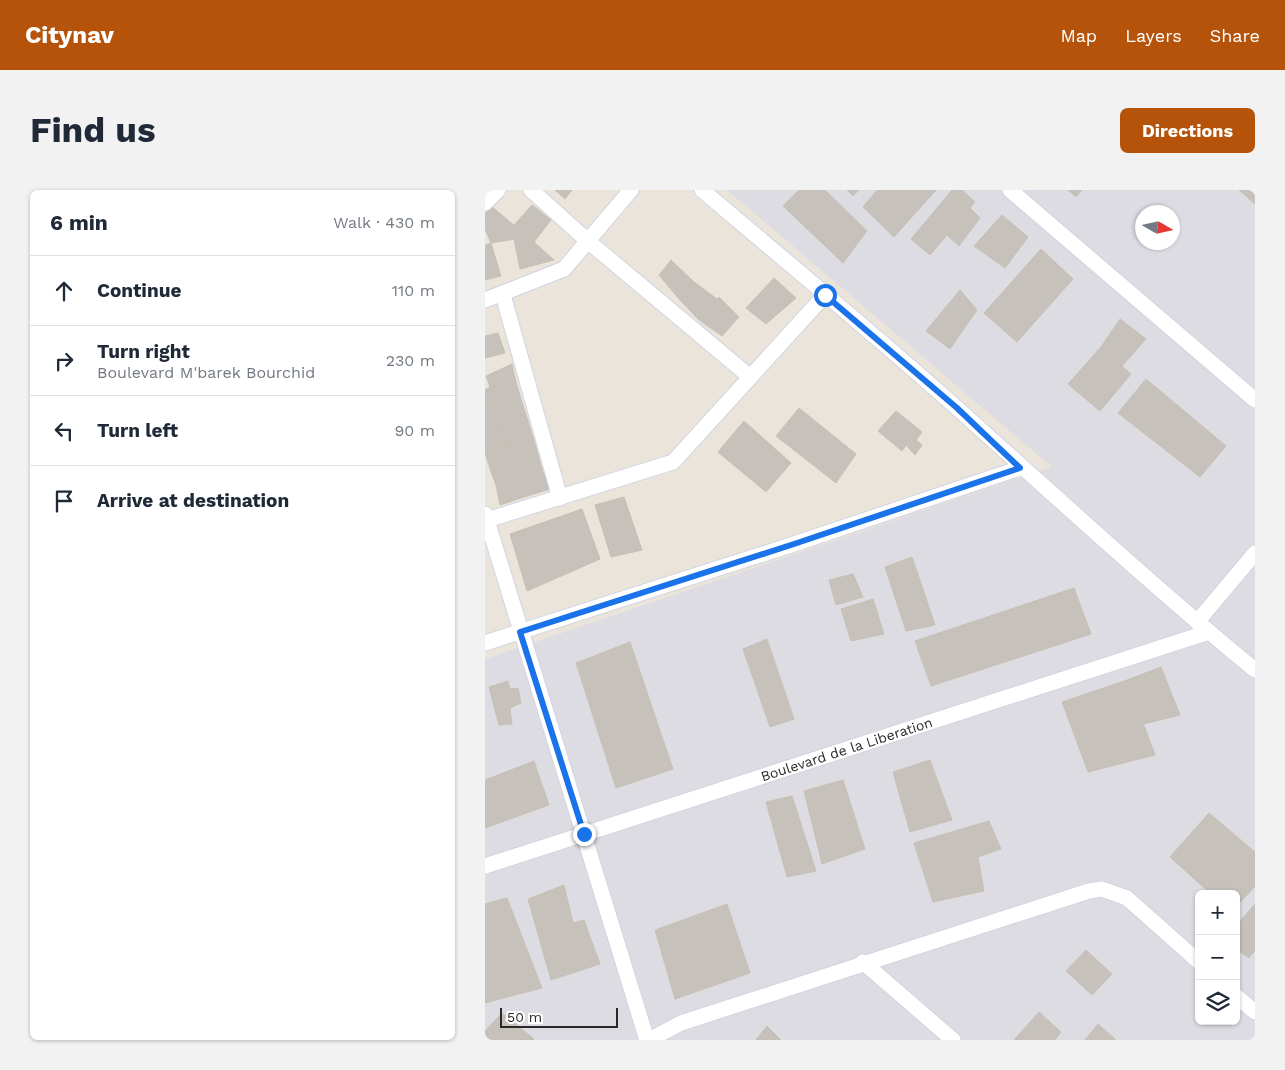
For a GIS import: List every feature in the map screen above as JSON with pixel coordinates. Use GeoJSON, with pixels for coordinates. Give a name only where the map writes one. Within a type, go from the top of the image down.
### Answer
{"type":"FeatureCollection","features":[{"type":"Feature","properties":{"kind":"street"},"geometry":{"type":"LineString","coordinates":[[485,203],[498,190]]}},
{"type":"Feature","properties":{"kind":"street"},"geometry":{"type":"LineString","coordinates":[[531,190],[589,242],[749,376]]}},
{"type":"Feature","properties":{"kind":"street"},"geometry":{"type":"LineString","coordinates":[[485,300],[503,295],[558,273],[570,264],[631,190]]}},
{"type":"Feature","properties":{"kind":"street"},"geometry":{"type":"LineString","coordinates":[[702,190],[957,408],[1020,468],[1255,670]]}},
{"type":"Feature","properties":{"kind":"street"},"geometry":{"type":"LineString","coordinates":[[1010,190],[1255,400]]}},
{"type":"Feature","properties":{"kind":"street"},"geometry":{"type":"LineString","coordinates":[[503,295],[560,498]]}},
{"type":"Feature","properties":{"kind":"street"},"geometry":{"type":"LineString","coordinates":[[825,295],[749,376],[673,462],[560,498],[486,517],[520,632],[648,1040],[681,1023],[863,962],[1080,894],[1102,889],[1127,898],[1195,958]]}},
{"type":"Feature","properties":{"kind":"street"},"geometry":{"type":"LineString","coordinates":[[485,643],[794,544],[1020,468]]}},
{"type":"Feature","properties":{"kind":"street"},"geometry":{"type":"LineString","coordinates":[[1203,627],[1255,553]]}},
{"type":"Feature","properties":{"kind":"street","name":"Boulevard de la Liberation"},"geometry":{"type":"LineString","coordinates":[[485,866],[1203,627]]}},
{"type":"Feature","properties":{"kind":"street"},"geometry":{"type":"LineString","coordinates":[[863,962],[953,1040]]}},
{"type":"Feature","properties":{"kind":"street"},"geometry":{"type":"LineString","coordinates":[[1240,999],[1255,1012]]}},
{"type":"Feature","properties":{"kind":"shaded area"},"geometry":{"type":"Polygon","coordinates":[[[727,190],[1255,190],[1255,1040],[485,1040],[485,659],[1052,467],[727,190]]]}},
{"type":"Feature","properties":{"kind":"building"},"geometry":{"type":"Polygon","coordinates":[[[555,190],[572,190],[565,199],[555,190]]]}},
{"type":"Feature","properties":{"kind":"building"},"geometry":{"type":"Polygon","coordinates":[[[799,190],[825,190],[867,231],[843,263],[783,206],[799,190]]]}},
{"type":"Feature","properties":{"kind":"building"},"geometry":{"type":"Polygon","coordinates":[[[847,190],[859,190],[853,196],[847,190]]]}},
{"type":"Feature","properties":{"kind":"building"},"geometry":{"type":"Polygon","coordinates":[[[877,190],[936,190],[894,237],[863,207],[877,190]]]}},
{"type":"Feature","properties":{"kind":"building"},"geometry":{"type":"Polygon","coordinates":[[[952,190],[962,190],[975,202],[930,255],[911,239],[952,190]]]}},
{"type":"Feature","properties":{"kind":"building"},"geometry":{"type":"Polygon","coordinates":[[[1068,190],[1082,190],[1076,197],[1068,190]]]}},
{"type":"Feature","properties":{"kind":"building"},"geometry":{"type":"Polygon","coordinates":[[[1239,190],[1255,190],[1255,204],[1239,190]]]}},
{"type":"Feature","properties":{"kind":"building"},"geometry":{"type":"Polygon","coordinates":[[[532,205],[551,220],[534,242],[514,225],[532,205]]]}},
{"type":"Feature","properties":{"kind":"building"},"geometry":{"type":"Polygon","coordinates":[[[491,206],[528,237],[491,243],[485,229],[485,214],[491,206]]]}},
{"type":"Feature","properties":{"kind":"building"},"geometry":{"type":"Polygon","coordinates":[[[970,208],[980,218],[959,246],[947,235],[970,208]]]}},
{"type":"Feature","properties":{"kind":"building"},"geometry":{"type":"Polygon","coordinates":[[[1002,215],[1028,237],[1005,268],[974,246],[1002,215]]]}},
{"type":"Feature","properties":{"kind":"building"},"geometry":{"type":"Polygon","coordinates":[[[528,237],[554,260],[520,269],[514,239],[528,237]]]}},
{"type":"Feature","properties":{"kind":"building"},"geometry":{"type":"Polygon","coordinates":[[[491,243],[501,276],[485,280],[485,245],[491,243]]]}},
{"type":"Feature","properties":{"kind":"building"},"geometry":{"type":"Polygon","coordinates":[[[1041,249],[1073,279],[1017,342],[984,313],[1041,249]]]}},
{"type":"Feature","properties":{"kind":"building"},"geometry":{"type":"Polygon","coordinates":[[[671,260],[694,282],[679,299],[659,275],[671,260]]]}},
{"type":"Feature","properties":{"kind":"building"},"geometry":{"type":"Polygon","coordinates":[[[774,278],[796,298],[766,324],[746,308],[774,278]]]}},
{"type":"Feature","properties":{"kind":"building"},"geometry":{"type":"Polygon","coordinates":[[[694,282],[717,299],[699,320],[679,299],[694,282]]]}},
{"type":"Feature","properties":{"kind":"building"},"geometry":{"type":"Polygon","coordinates":[[[960,290],[977,310],[950,349],[926,331],[960,290]]]}},
{"type":"Feature","properties":{"kind":"building"},"geometry":{"type":"Polygon","coordinates":[[[719,297],[739,317],[722,336],[699,320],[719,297]]]}},
{"type":"Feature","properties":{"kind":"building"},"geometry":{"type":"Polygon","coordinates":[[[1120,319],[1146,339],[1122,366],[1101,347],[1120,319]]]}},
{"type":"Feature","properties":{"kind":"building"},"geometry":{"type":"Polygon","coordinates":[[[498,333],[505,353],[485,358],[485,336],[498,333]]]}},
{"type":"Feature","properties":{"kind":"building"},"geometry":{"type":"Polygon","coordinates":[[[1101,347],[1131,374],[1100,411],[1068,384],[1101,347]]]}},
{"type":"Feature","properties":{"kind":"building"},"geometry":{"type":"Polygon","coordinates":[[[512,364],[515,378],[490,387],[486,376],[512,364]]]}},
{"type":"Feature","properties":{"kind":"building"},"geometry":{"type":"Polygon","coordinates":[[[515,378],[521,399],[496,407],[490,387],[515,378]]]}},
{"type":"Feature","properties":{"kind":"building"},"geometry":{"type":"Polygon","coordinates":[[[1146,379],[1226,446],[1200,477],[1118,413],[1146,379]]]}},
{"type":"Feature","properties":{"kind":"building"},"geometry":{"type":"Polygon","coordinates":[[[490,387],[496,407],[485,410],[485,390],[490,387]]]}},
{"type":"Feature","properties":{"kind":"building"},"geometry":{"type":"Polygon","coordinates":[[[521,399],[526,415],[501,426],[496,407],[521,399]]]}},
{"type":"Feature","properties":{"kind":"building"},"geometry":{"type":"Polygon","coordinates":[[[496,407],[501,426],[485,433],[485,410],[496,407]]]}},
{"type":"Feature","properties":{"kind":"building"},"geometry":{"type":"Polygon","coordinates":[[[799,408],[856,454],[836,483],[776,436],[799,408]]]}},
{"type":"Feature","properties":{"kind":"building"},"geometry":{"type":"Polygon","coordinates":[[[896,411],[922,432],[916,440],[922,445],[915,455],[906,445],[902,451],[878,431],[896,411]]]}},
{"type":"Feature","properties":{"kind":"building"},"geometry":{"type":"Polygon","coordinates":[[[526,415],[532,434],[506,444],[501,426],[526,415]]]}},
{"type":"Feature","properties":{"kind":"building"},"geometry":{"type":"Polygon","coordinates":[[[744,421],[791,463],[766,492],[718,452],[744,421]]]}},
{"type":"Feature","properties":{"kind":"building"},"geometry":{"type":"Polygon","coordinates":[[[501,426],[506,444],[485,452],[485,433],[501,426]]]}},
{"type":"Feature","properties":{"kind":"building"},"geometry":{"type":"Polygon","coordinates":[[[532,434],[537,451],[511,463],[506,444],[532,434]]]}},
{"type":"Feature","properties":{"kind":"building"},"geometry":{"type":"Polygon","coordinates":[[[506,444],[511,463],[490,469],[485,452],[506,444]]]}},
{"type":"Feature","properties":{"kind":"building"},"geometry":{"type":"Polygon","coordinates":[[[537,451],[543,472],[518,480],[511,463],[537,451]]]}},
{"type":"Feature","properties":{"kind":"building"},"geometry":{"type":"Polygon","coordinates":[[[511,463],[518,480],[496,485],[490,469],[511,463]]]}},
{"type":"Feature","properties":{"kind":"building"},"geometry":{"type":"Polygon","coordinates":[[[543,472],[550,489],[521,498],[518,480],[543,472]]]}},
{"type":"Feature","properties":{"kind":"building"},"geometry":{"type":"Polygon","coordinates":[[[518,480],[521,498],[500,505],[496,485],[518,480]]]}},
{"type":"Feature","properties":{"kind":"building"},"geometry":{"type":"Polygon","coordinates":[[[624,497],[642,550],[611,557],[595,505],[624,497]]]}},
{"type":"Feature","properties":{"kind":"building"},"geometry":{"type":"Polygon","coordinates":[[[582,509],[600,559],[527,591],[510,534],[582,509]]]}},
{"type":"Feature","properties":{"kind":"building"},"geometry":{"type":"Polygon","coordinates":[[[912,557],[935,625],[906,631],[885,567],[912,557]]]}},
{"type":"Feature","properties":{"kind":"building"},"geometry":{"type":"Polygon","coordinates":[[[853,574],[863,597],[836,605],[829,580],[853,574]]]}},
{"type":"Feature","properties":{"kind":"building"},"geometry":{"type":"Polygon","coordinates":[[[1074,588],[1091,634],[931,686],[915,641],[1074,588]]]}},
{"type":"Feature","properties":{"kind":"building"},"geometry":{"type":"Polygon","coordinates":[[[873,599],[884,634],[851,641],[841,609],[873,599]]]}},
{"type":"Feature","properties":{"kind":"building"},"geometry":{"type":"Polygon","coordinates":[[[767,639],[794,719],[770,727],[743,649],[767,639]]]}},
{"type":"Feature","properties":{"kind":"building"},"geometry":{"type":"Polygon","coordinates":[[[630,642],[673,769],[616,788],[576,663],[630,642]]]}},
{"type":"Feature","properties":{"kind":"building"},"geometry":{"type":"Polygon","coordinates":[[[1161,667],[1180,715],[1144,724],[1127,680],[1161,667]]]}},
{"type":"Feature","properties":{"kind":"building"},"geometry":{"type":"Polygon","coordinates":[[[1127,680],[1155,755],[1088,772],[1062,702],[1127,680]]]}},
{"type":"Feature","properties":{"kind":"building"},"geometry":{"type":"Polygon","coordinates":[[[508,681],[510,689],[518,688],[521,703],[510,708],[512,724],[499,725],[489,687],[508,681]]]}},
{"type":"Feature","properties":{"kind":"building"},"geometry":{"type":"Polygon","coordinates":[[[930,760],[952,820],[910,832],[893,772],[930,760]]]}},
{"type":"Feature","properties":{"kind":"building"},"geometry":{"type":"Polygon","coordinates":[[[534,761],[549,805],[485,828],[485,780],[534,761]]]}},
{"type":"Feature","properties":{"kind":"building"},"geometry":{"type":"Polygon","coordinates":[[[843,780],[865,849],[822,864],[804,791],[843,780]]]}},
{"type":"Feature","properties":{"kind":"building"},"geometry":{"type":"Polygon","coordinates":[[[792,796],[816,871],[787,877],[766,802],[792,796]]]}},
{"type":"Feature","properties":{"kind":"building"},"geometry":{"type":"Polygon","coordinates":[[[1209,813],[1255,852],[1255,886],[1240,903],[1240,890],[1207,890],[1170,857],[1209,813]]]}},
{"type":"Feature","properties":{"kind":"building"},"geometry":{"type":"Polygon","coordinates":[[[989,821],[1001,849],[978,857],[984,891],[933,902],[914,843],[989,821]]]}},
{"type":"Feature","properties":{"kind":"building"},"geometry":{"type":"Polygon","coordinates":[[[564,885],[573,923],[584,920],[600,964],[551,980],[528,899],[564,885]]]}},
{"type":"Feature","properties":{"kind":"building"},"geometry":{"type":"Polygon","coordinates":[[[507,898],[542,988],[485,1003],[485,904],[507,898]]]}},
{"type":"Feature","properties":{"kind":"building"},"geometry":{"type":"Polygon","coordinates":[[[727,904],[750,973],[675,999],[655,930],[727,904]]]}},
{"type":"Feature","properties":{"kind":"building"},"geometry":{"type":"Polygon","coordinates":[[[1255,904],[1255,950],[1249,958],[1240,952],[1240,921],[1255,904]]]}},
{"type":"Feature","properties":{"kind":"building"},"geometry":{"type":"Polygon","coordinates":[[[1086,950],[1112,974],[1092,995],[1066,971],[1086,950]]]}},
{"type":"Feature","properties":{"kind":"building"},"geometry":{"type":"Polygon","coordinates":[[[1039,1012],[1061,1032],[1055,1040],[1014,1040],[1039,1012]]]}},
{"type":"Feature","properties":{"kind":"building"},"geometry":{"type":"Polygon","coordinates":[[[502,1013],[534,1039],[485,1040],[485,1031],[502,1013]]]}},
{"type":"Feature","properties":{"kind":"building"},"geometry":{"type":"Polygon","coordinates":[[[1098,1024],[1116,1040],[1085,1040],[1098,1024]]]}},
{"type":"Feature","properties":{"kind":"building"},"geometry":{"type":"Polygon","coordinates":[[[767,1026],[781,1040],[756,1040],[767,1026]]]}},
{"type":"Feature","properties":{"kind":"route"},"geometry":{"type":"LineString","coordinates":[[584,834],[520,632],[794,544],[1020,468],[957,408],[825,295]]}}]}
